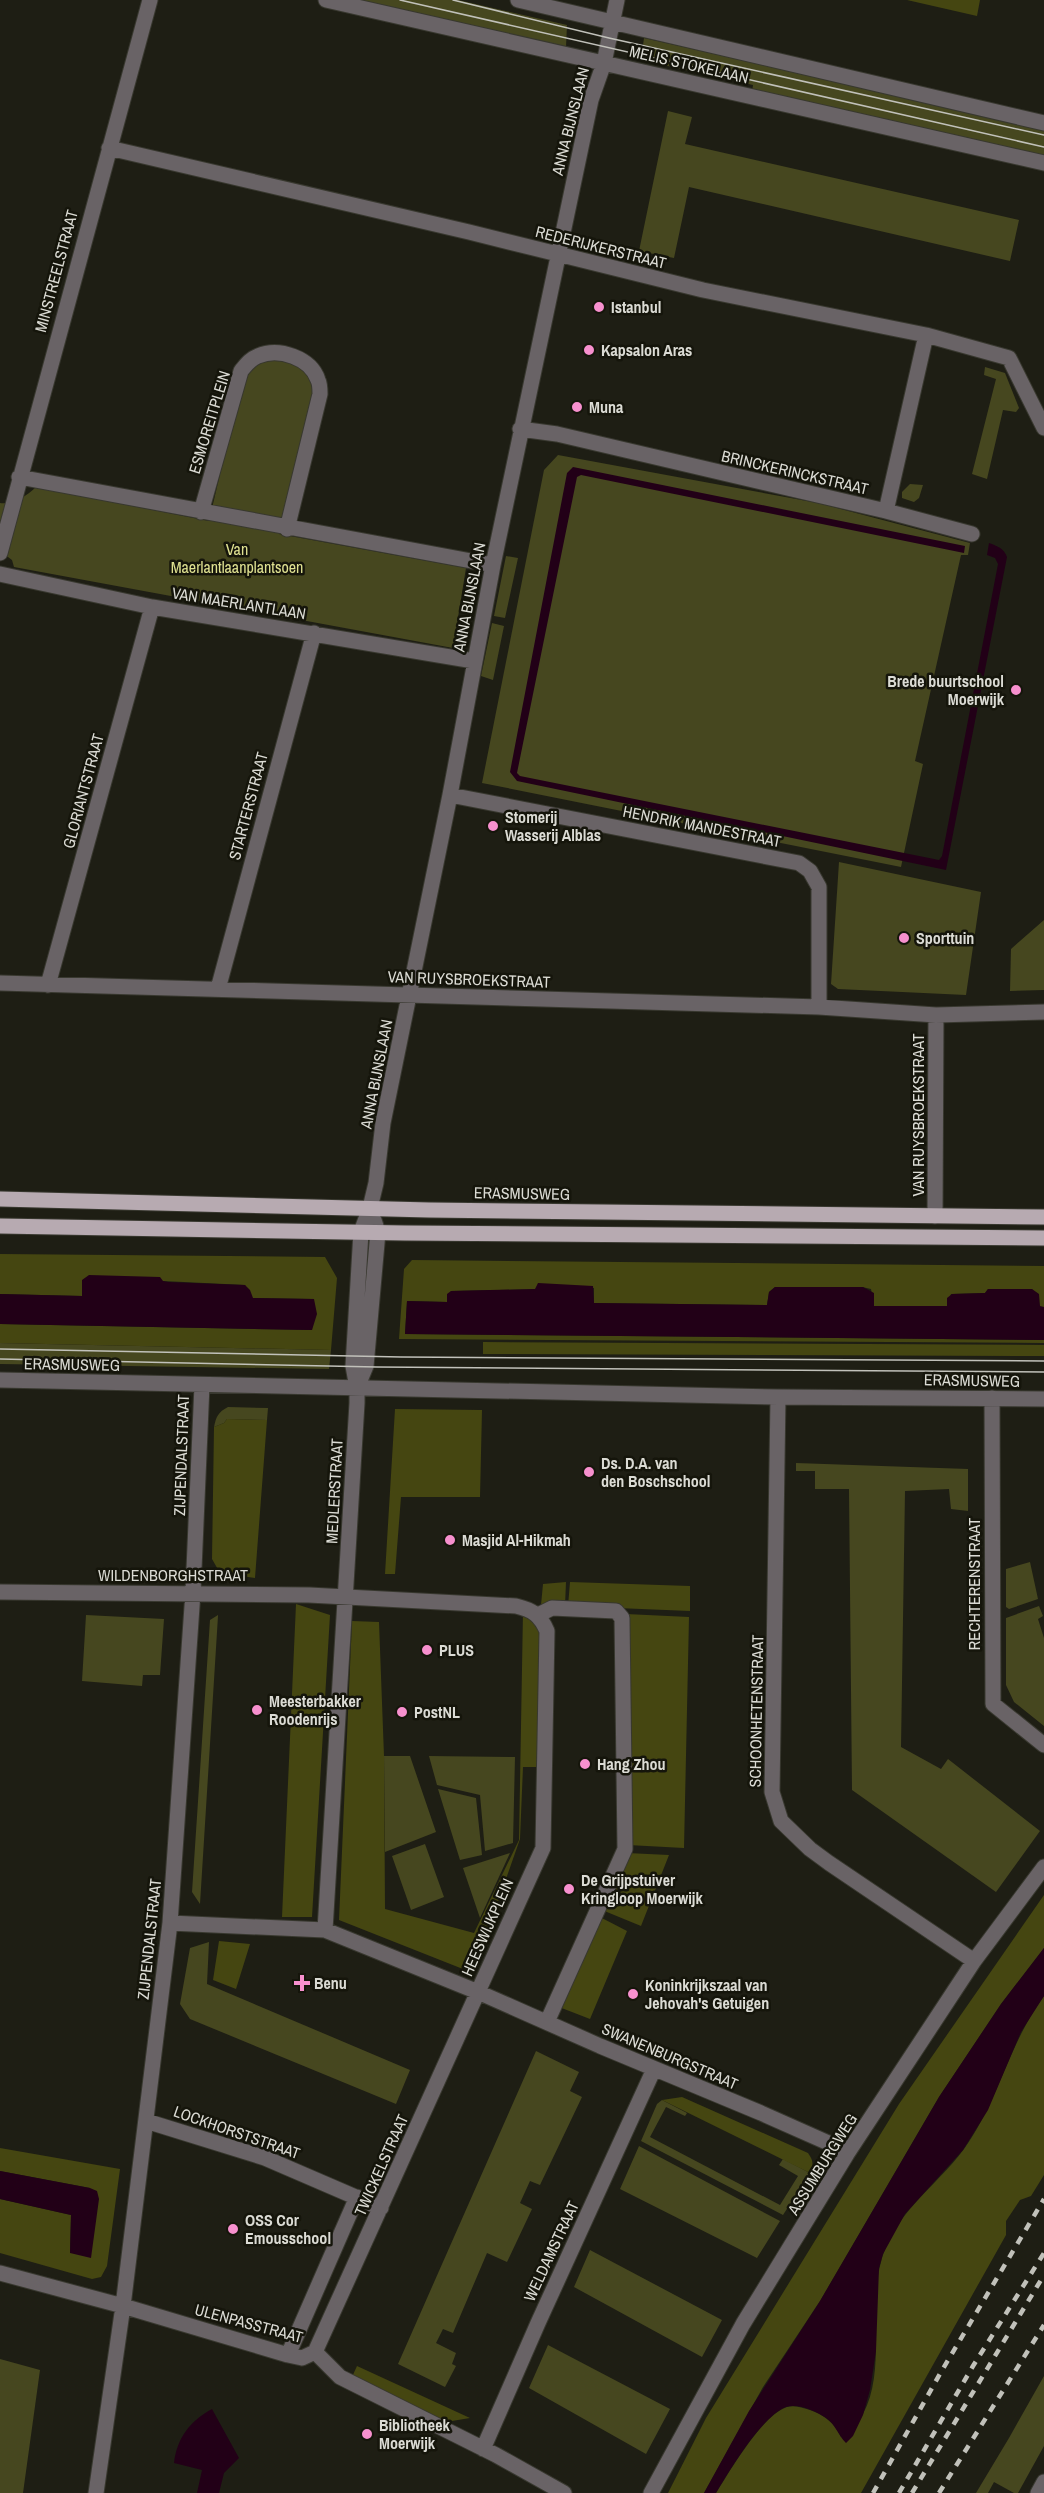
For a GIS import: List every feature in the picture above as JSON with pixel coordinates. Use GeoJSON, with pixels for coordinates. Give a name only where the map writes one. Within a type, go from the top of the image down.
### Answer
{"type":"FeatureCollection","features":[{"type":"Feature","properties":{"kind":"main road","name":"ERASMUSWEG"},"geometry":{"type":"LineString","coordinates":[[0,1199],[370,1208],[1044,1217]]}},
{"type":"Feature","properties":{"kind":"main road"},"geometry":{"type":"LineString","coordinates":[[0,1226],[935,1239],[1044,1238]]}},
{"type":"Feature","properties":{"kind":"street","name":"MINSTREELSTRAAT"},"geometry":{"type":"LineString","coordinates":[[0,553],[5,506],[19,477],[150,0]]}},
{"type":"Feature","properties":{"kind":"street","name":"MELIS STOKELAAN"},"geometry":{"type":"LineString","coordinates":[[326,0],[1044,163]]}},
{"type":"Feature","properties":{"kind":"street","name":"MELIS STOKELAAN"},"geometry":{"type":"LineString","coordinates":[[518,0],[1044,123]]}},
{"type":"Feature","properties":{"kind":"street","name":"ANNA BIJNSLAAN"},"geometry":{"type":"LineString","coordinates":[[370,1208],[376,1183],[383,1123],[450,795],[520,429],[591,100],[604,63],[617,0]]}},
{"type":"Feature","properties":{"kind":"street","name":"REDERIJKERSTRAAT"},"geometry":{"type":"LineString","coordinates":[[109,148],[423,221],[703,290],[926,335],[1009,358],[1044,428]]}},
{"type":"Feature","properties":{"kind":"street","name":"BRINCKERINCKSTRAAT"},"geometry":{"type":"LineString","coordinates":[[520,429],[557,434],[886,511],[926,335]]}},
{"type":"Feature","properties":{"kind":"street","name":"ESMOREITPLEIN"},"geometry":{"type":"LineString","coordinates":[[201,512],[241,371],[249,361],[260,355],[274,353],[291,355],[309,366],[318,379],[320,394],[287,529]]}},
{"type":"Feature","properties":{"kind":"street"},"geometry":{"type":"LineString","coordinates":[[19,477],[287,529],[493,565]]}},
{"type":"Feature","properties":{"kind":"street"},"geometry":{"type":"LineString","coordinates":[[886,511],[972,534]]}},
{"type":"Feature","properties":{"kind":"street","name":"VAN MAERLANTLAAN"},"geometry":{"type":"LineString","coordinates":[[0,574],[152,607],[474,661]]}},
{"type":"Feature","properties":{"kind":"street","name":"GLORIANTSTRAAT"},"geometry":{"type":"LineString","coordinates":[[48,985],[152,607]]}},
{"type":"Feature","properties":{"kind":"street","name":"STARTERSTRAAT"},"geometry":{"type":"LineString","coordinates":[[218,990],[314,633]]}},
{"type":"Feature","properties":{"kind":"street","name":"HENDRIK MANDESTRAAT"},"geometry":{"type":"LineString","coordinates":[[450,795],[799,863],[810,871],[819,886],[819,1007]]}},
{"type":"Feature","properties":{"kind":"street","name":"VAN RUYSBROEKSTRAAT"},"geometry":{"type":"LineString","coordinates":[[0,983],[819,1007],[936,1015],[1044,1012]]}},
{"type":"Feature","properties":{"kind":"street","name":"VAN RUYSBROEKSTRAAT"},"geometry":{"type":"LineString","coordinates":[[935,1216],[936,1015]]}},
{"type":"Feature","properties":{"kind":"street"},"geometry":{"type":"LineString","coordinates":[[370,1208],[378,1232]]}},
{"type":"Feature","properties":{"kind":"street","name":"MEDLERSTRAAT"},"geometry":{"type":"LineString","coordinates":[[345,1596],[357,1388],[353,1366],[361,1232],[370,1208]]}},
{"type":"Feature","properties":{"kind":"street","name":"MEDLERSTRAAT"},"geometry":{"type":"LineString","coordinates":[[357,1388],[366,1366],[378,1232]]}},
{"type":"Feature","properties":{"kind":"street","name":"ERASMUSWEG"},"geometry":{"type":"LineString","coordinates":[[0,1380],[778,1397],[1044,1399]]}},
{"type":"Feature","properties":{"kind":"street","name":"ZIJPENDALSTRAAT"},"geometry":{"type":"LineString","coordinates":[[96,2493],[123,2306],[170,1923],[193,1592],[202,1385]]}},
{"type":"Feature","properties":{"kind":"street","name":"SCHOONHETENSTRAAT"},"geometry":{"type":"LineString","coordinates":[[778,1397],[772,1792],[781,1821],[810,1849],[829,1863],[975,1961]]}},
{"type":"Feature","properties":{"kind":"street","name":"RECHTERENSTRAAT"},"geometry":{"type":"LineString","coordinates":[[992,1398],[993,1704],[1044,1745]]}},
{"type":"Feature","properties":{"kind":"street","name":"WILDENBORGHSTRAAT"},"geometry":{"type":"LineString","coordinates":[[0,1592],[193,1592],[345,1596]]}},
{"type":"Feature","properties":{"kind":"street"},"geometry":{"type":"LineString","coordinates":[[170,1923],[326,1930],[345,1596],[516,1606],[531,1610],[538,1615],[552,1608],[615,1611],[622,1618],[625,1849],[547,2022]]}},
{"type":"Feature","properties":{"kind":"street","name":"HEESWIJKPLEIN"},"geometry":{"type":"LineString","coordinates":[[326,1930],[478,1992],[543,1848],[547,1631],[538,1615]]}},
{"type":"Feature","properties":{"kind":"street","name":"ASSUMBURGWEG"},"geometry":{"type":"LineString","coordinates":[[651,2493],[743,2324],[848,2154],[975,1961],[1044,1867]]}},
{"type":"Feature","properties":{"kind":"street","name":"SWANENBURGSTRAAT"},"geometry":{"type":"LineString","coordinates":[[478,1992],[832,2145],[848,2154]]}},
{"type":"Feature","properties":{"kind":"street","name":"TWICKELSTRAAT"},"geometry":{"type":"LineString","coordinates":[[315,2352],[478,1992]]}},
{"type":"Feature","properties":{"kind":"street","name":"WELDAMSTRAAT"},"geometry":{"type":"LineString","coordinates":[[483,2449],[654,2069]]}},
{"type":"Feature","properties":{"kind":"street","name":"LOCKHORSTSTRAAT"},"geometry":{"type":"LineString","coordinates":[[146,2121],[265,2157],[381,2208]]}},
{"type":"Feature","properties":{"kind":"street","name":"TWICKELSTRAAT"},"geometry":{"type":"LineString","coordinates":[[288,2355],[357,2197]]}},
{"type":"Feature","properties":{"kind":"street","name":"ULENPASSTRAAT"},"geometry":{"type":"LineString","coordinates":[[0,2273],[123,2306],[288,2355],[302,2358],[315,2352],[340,2377],[483,2449],[564,2493]]}},
{"type":"Feature","properties":{"kind":"street"},"geometry":{"type":"LineString","coordinates":[[1038,2493],[1044,2482]]}},
{"type":"Feature","properties":{"kind":"green space"},"geometry":{"type":"Polygon","coordinates":[[[358,0],[458,0],[567,25],[566,47],[358,0]]]}},
{"type":"Feature","properties":{"kind":"green space"},"geometry":{"type":"Polygon","coordinates":[[[644,38],[1044,129],[1044,159],[752,92],[753,85],[641,60],[644,38]]]}},
{"type":"Feature","properties":{"kind":"green space"},"geometry":{"type":"Polygon","coordinates":[[[668,111],[692,117],[685,144],[1019,220],[1010,261],[689,187],[674,258],[639,251],[668,111]]]}},
{"type":"Feature","properties":{"kind":"green space","name":"Van Maerlantlaanplantsoen"},"geometry":{"type":"Polygon","coordinates":[[[274,356],[307,368],[316,394],[279,534],[466,568],[453,648],[14,567],[12,560],[0,551],[0,503],[9,503],[19,499],[36,487],[209,521],[244,372],[253,363],[274,356]]]}},
{"type":"Feature","properties":{"kind":"green space"},"geometry":{"type":"Polygon","coordinates":[[[985,367],[1005,373],[1019,408],[1016,412],[1003,410],[987,479],[972,474],[996,379],[984,375],[985,367]]]}},
{"type":"Feature","properties":{"kind":"green space"},"geometry":{"type":"Polygon","coordinates":[[[558,455],[818,503],[970,543],[968,555],[961,555],[915,761],[923,764],[901,867],[482,783],[544,470],[558,455]]]}},
{"type":"Feature","properties":{"kind":"green space"},"geometry":{"type":"Polygon","coordinates":[[[910,484],[923,485],[919,498],[914,502],[902,498],[902,492],[910,484]]]}},
{"type":"Feature","properties":{"kind":"green space"},"geometry":{"type":"Polygon","coordinates":[[[506,556],[518,558],[505,618],[494,616],[506,556]]]}},
{"type":"Feature","properties":{"kind":"green space"},"geometry":{"type":"Polygon","coordinates":[[[492,623],[504,626],[493,680],[481,676],[492,623]]]}},
{"type":"Feature","properties":{"kind":"green space","name":"Sporttuin"},"geometry":{"type":"Polygon","coordinates":[[[839,862],[981,892],[966,995],[838,989],[831,984],[839,862]]]}},
{"type":"Feature","properties":{"kind":"green space"},"geometry":{"type":"Polygon","coordinates":[[[1044,920],[1044,990],[1010,991],[1011,949],[1044,920]]]}},
{"type":"Feature","properties":{"kind":"green space"},"geometry":{"type":"Polygon","coordinates":[[[0,1343],[331,1350],[329,1369],[0,1364],[0,1343]]]}},
{"type":"Feature","properties":{"kind":"green space"},"geometry":{"type":"Polygon","coordinates":[[[228,1407],[268,1408],[267,1420],[227,1419],[224,1423],[214,1427],[218,1415],[228,1407]]]}},
{"type":"Feature","properties":{"kind":"green space"},"geometry":{"type":"Polygon","coordinates":[[[796,1463],[968,1469],[968,1511],[951,1509],[949,1489],[905,1491],[901,1747],[941,1769],[948,1759],[1040,1831],[996,1892],[852,1790],[849,1489],[815,1489],[815,1471],[796,1471],[796,1463]]]}},
{"type":"Feature","properties":{"kind":"green space"},"geometry":{"type":"Polygon","coordinates":[[[1030,1562],[1038,1599],[1009,1609],[1006,1607],[1006,1569],[1030,1562]]]}},
{"type":"Feature","properties":{"kind":"green space"},"geometry":{"type":"Polygon","coordinates":[[[1039,1606],[1043,1616],[1038,1619],[1044,1638],[1044,1726],[1014,1702],[1006,1685],[1006,1618],[1039,1606]]]}},
{"type":"Feature","properties":{"kind":"green space"},"geometry":{"type":"Polygon","coordinates":[[[86,1615],[164,1619],[160,1675],[143,1675],[142,1686],[82,1681],[86,1615]]]}},
{"type":"Feature","properties":{"kind":"green space"},"geometry":{"type":"Polygon","coordinates":[[[218,1615],[200,1904],[192,1892],[210,1620],[218,1615]]]}},
{"type":"Feature","properties":{"kind":"green space"},"geometry":{"type":"Polygon","coordinates":[[[384,1756],[410,1756],[436,1832],[385,1852],[384,1756]]]}},
{"type":"Feature","properties":{"kind":"green space"},"geometry":{"type":"Polygon","coordinates":[[[429,1756],[515,1757],[513,1843],[485,1851],[480,1795],[437,1785],[429,1756]]]}},
{"type":"Feature","properties":{"kind":"green space"},"geometry":{"type":"Polygon","coordinates":[[[438,1789],[476,1798],[482,1855],[460,1860],[438,1789]]]}},
{"type":"Feature","properties":{"kind":"green space"},"geometry":{"type":"Polygon","coordinates":[[[425,1844],[444,1897],[411,1910],[392,1856],[425,1844]]]}},
{"type":"Feature","properties":{"kind":"green space"},"geometry":{"type":"Polygon","coordinates":[[[510,1853],[480,1918],[463,1868],[510,1853]]]}},
{"type":"Feature","properties":{"kind":"green space"},"geometry":{"type":"Polygon","coordinates":[[[209,1942],[207,1984],[410,2070],[396,2104],[190,2019],[180,2004],[190,1948],[209,1942]]]}},
{"type":"Feature","properties":{"kind":"green space"},"geometry":{"type":"Polygon","coordinates":[[[536,2051],[579,2072],[570,2091],[582,2097],[540,2185],[530,2181],[520,2203],[532,2209],[507,2262],[487,2253],[453,2333],[443,2329],[436,2343],[456,2353],[452,2364],[456,2366],[445,2387],[398,2364],[536,2051]]]}},
{"type":"Feature","properties":{"kind":"green space"},"geometry":{"type":"Polygon","coordinates":[[[662,2100],[687,2113],[685,2116],[666,2107],[650,2137],[780,2205],[798,2176],[779,2165],[783,2159],[810,2173],[783,2215],[641,2141],[657,2104],[662,2100]]]}},
{"type":"Feature","properties":{"kind":"green space"},"geometry":{"type":"Polygon","coordinates":[[[639,2146],[780,2221],[757,2258],[620,2189],[639,2146]]]}},
{"type":"Feature","properties":{"kind":"green space"},"geometry":{"type":"Polygon","coordinates":[[[590,2250],[722,2320],[702,2357],[574,2287],[590,2250]]]}},
{"type":"Feature","properties":{"kind":"green space"},"geometry":{"type":"Polygon","coordinates":[[[548,2345],[670,2409],[646,2454],[529,2388],[548,2345]]]}},
{"type":"Feature","properties":{"kind":"green space"},"geometry":{"type":"Polygon","coordinates":[[[0,2359],[40,2370],[23,2493],[0,2493],[0,2359]]]}},
{"type":"Feature","properties":{"kind":"green space"},"geometry":{"type":"Polygon","coordinates":[[[1044,2376],[1044,2446],[1018,2493],[994,2482],[988,2493],[976,2493],[1009,2438],[1044,2376]]]}},
{"type":"Feature","properties":{"kind":"shaded area"},"geometry":{"type":"Polygon","coordinates":[[[907,0],[980,0],[977,16],[907,0]]]}},
{"type":"Feature","properties":{"kind":"shaded area"},"geometry":{"type":"Polygon","coordinates":[[[573,467],[965,546],[964,553],[581,475],[577,477],[517,773],[520,776],[939,860],[942,856],[998,564],[995,558],[987,555],[989,543],[1004,551],[1007,557],[946,870],[517,781],[510,772],[567,473],[573,467]]]}},
{"type":"Feature","properties":{"kind":"shaded area"},"geometry":{"type":"Polygon","coordinates":[[[0,1254],[325,1257],[337,1278],[331,1350],[0,1343],[0,1324],[312,1330],[314,1299],[252,1298],[245,1285],[163,1281],[82,1296],[0,1294],[0,1254]]]}},
{"type":"Feature","properties":{"kind":"shaded area"},"geometry":{"type":"Polygon","coordinates":[[[412,1260],[1044,1266],[1044,1307],[1040,1307],[1032,1289],[988,1289],[985,1293],[951,1294],[947,1306],[874,1306],[871,1289],[862,1287],[775,1287],[769,1292],[767,1305],[594,1303],[594,1288],[451,1291],[447,1302],[407,1301],[405,1334],[1044,1340],[1044,1343],[399,1339],[404,1269],[412,1260]]]}},
{"type":"Feature","properties":{"kind":"shaded area"},"geometry":{"type":"Polygon","coordinates":[[[89,1275],[160,1277],[163,1281],[168,1282],[245,1285],[253,1298],[314,1299],[317,1314],[312,1330],[0,1324],[0,1294],[82,1296],[82,1280],[89,1275]]]}},
{"type":"Feature","properties":{"kind":"shaded area"},"geometry":{"type":"Polygon","coordinates":[[[538,1283],[593,1286],[594,1303],[767,1305],[769,1292],[775,1287],[863,1287],[874,1293],[874,1306],[947,1306],[947,1298],[952,1294],[985,1293],[988,1289],[1032,1289],[1039,1294],[1040,1306],[1044,1307],[1044,1340],[405,1334],[407,1301],[447,1302],[447,1294],[451,1291],[535,1289],[538,1283]]]}},
{"type":"Feature","properties":{"kind":"shaded area"},"geometry":{"type":"Polygon","coordinates":[[[483,1342],[1044,1345],[1044,1356],[483,1354],[483,1342]]]}},
{"type":"Feature","properties":{"kind":"shaded area"},"geometry":{"type":"Polygon","coordinates":[[[395,1409],[482,1410],[480,1497],[401,1497],[395,1574],[385,1574],[395,1409]]]}},
{"type":"Feature","properties":{"kind":"shaded area"},"geometry":{"type":"Polygon","coordinates":[[[227,1419],[267,1420],[255,1578],[220,1573],[212,1559],[214,1427],[224,1423],[227,1419]]]}},
{"type":"Feature","properties":{"kind":"shaded area"},"geometry":{"type":"Polygon","coordinates":[[[566,1582],[565,1606],[541,1605],[543,1584],[566,1582]]]}},
{"type":"Feature","properties":{"kind":"shaded area"},"geometry":{"type":"Polygon","coordinates":[[[570,1582],[690,1586],[690,1611],[568,1606],[570,1582]]]}},
{"type":"Feature","properties":{"kind":"shaded area"},"geometry":{"type":"Polygon","coordinates":[[[296,1604],[330,1615],[312,1917],[282,1917],[296,1604]]]}},
{"type":"Feature","properties":{"kind":"shaded area"},"geometry":{"type":"Polygon","coordinates":[[[523,1611],[542,1616],[538,1767],[523,1767],[520,1839],[473,1973],[339,1920],[352,1621],[379,1622],[384,1756],[385,1909],[474,1933],[519,1840],[523,1611]]]}},
{"type":"Feature","properties":{"kind":"shaded area"},"geometry":{"type":"Polygon","coordinates":[[[626,1614],[689,1617],[684,1848],[628,1845],[626,1614]]]}},
{"type":"Feature","properties":{"kind":"shaded area"},"geometry":{"type":"Polygon","coordinates":[[[627,1853],[669,1855],[641,1926],[602,1910],[627,1853]]]}},
{"type":"Feature","properties":{"kind":"shaded area"},"geometry":{"type":"Polygon","coordinates":[[[1044,1895],[1044,1948],[1001,2004],[939,2097],[820,2301],[763,2387],[704,2493],[668,2493],[706,2418],[899,2104],[1044,1895]]]}},
{"type":"Feature","properties":{"kind":"shaded area"},"geometry":{"type":"Polygon","coordinates":[[[598,1916],[627,1931],[590,2019],[559,2007],[598,1916]]]}},
{"type":"Feature","properties":{"kind":"shaded area"},"geometry":{"type":"Polygon","coordinates":[[[219,1941],[250,1944],[236,1989],[213,1980],[219,1941]]]}},
{"type":"Feature","properties":{"kind":"shaded area"},"geometry":{"type":"Polygon","coordinates":[[[1044,1948],[1044,1996],[1021,2032],[988,2110],[963,2150],[905,2214],[883,2254],[879,2268],[876,2351],[870,2390],[863,2415],[853,2436],[846,2443],[822,2415],[801,2407],[786,2407],[766,2421],[738,2458],[716,2493],[704,2493],[749,2411],[820,2301],[939,2097],[1001,2004],[1044,1948]]]}},
{"type":"Feature","properties":{"kind":"shaded area"},"geometry":{"type":"Polygon","coordinates":[[[1044,1996],[1044,2175],[1031,2196],[1020,2200],[1006,2221],[1006,2235],[861,2493],[716,2493],[757,2432],[777,2412],[793,2406],[810,2410],[828,2420],[841,2437],[863,2414],[874,2379],[877,2283],[886,2248],[904,2217],[953,2163],[976,2131],[1022,2033],[1044,1996]]]}},
{"type":"Feature","properties":{"kind":"shaded area"},"geometry":{"type":"Polygon","coordinates":[[[682,2097],[808,2153],[812,2162],[810,2173],[662,2100],[682,2097]]]}},
{"type":"Feature","properties":{"kind":"shaded area"},"geometry":{"type":"Polygon","coordinates":[[[0,2148],[120,2169],[107,2266],[101,2277],[92,2279],[0,2253],[0,2199],[71,2215],[70,2253],[90,2188],[0,2171],[0,2148]]]}},
{"type":"Feature","properties":{"kind":"shaded area"},"geometry":{"type":"Polygon","coordinates":[[[0,2171],[97,2191],[99,2199],[91,2258],[70,2253],[71,2215],[0,2199],[0,2171]]]}},
{"type":"Feature","properties":{"kind":"shaded area"},"geometry":{"type":"Polygon","coordinates":[[[357,2366],[470,2418],[446,2422],[352,2377],[357,2366]]]}},
{"type":"Feature","properties":{"kind":"shaded area"},"geometry":{"type":"Polygon","coordinates":[[[212,2409],[239,2458],[224,2473],[219,2493],[197,2493],[202,2470],[174,2463],[178,2446],[186,2431],[197,2419],[212,2409]]]}},
{"type":"Feature","properties":{"kind":"tram line"},"geometry":{"type":"LineString","coordinates":[[400,0],[1044,147]]}},
{"type":"Feature","properties":{"kind":"tram line"},"geometry":{"type":"LineString","coordinates":[[453,0],[609,38],[1044,135]]}},
{"type":"Feature","properties":{"kind":"tram line"},"geometry":{"type":"LineString","coordinates":[[0,1349],[401,1357],[1044,1361]]}},
{"type":"Feature","properties":{"kind":"tram line"},"geometry":{"type":"LineString","coordinates":[[0,1359],[377,1367],[1044,1372]]}},
{"type":"Feature","properties":{"kind":"railway"},"geometry":{"type":"LineString","coordinates":[[873,2493],[941,2372],[1044,2199]]}},
{"type":"Feature","properties":{"kind":"railway"},"geometry":{"type":"LineString","coordinates":[[899,2493],[973,2366],[1044,2253]]}},
{"type":"Feature","properties":{"kind":"railway"},"geometry":{"type":"LineString","coordinates":[[912,2493],[1044,2275]]}},
{"type":"Feature","properties":{"kind":"railway"},"geometry":{"type":"LineString","coordinates":[[939,2493],[1044,2325]]}},
{"type":"Feature","properties":{"kind":"place","name":"Istanbul"},"geometry":{"type":"Point","coordinates":[599,307]}},
{"type":"Feature","properties":{"kind":"place","name":"Kapsalon Aras"},"geometry":{"type":"Point","coordinates":[589,350]}},
{"type":"Feature","properties":{"kind":"place","name":"Muna"},"geometry":{"type":"Point","coordinates":[577,407]}},
{"type":"Feature","properties":{"kind":"place","name":"Brede buurtschool Moerwijk"},"geometry":{"type":"Point","coordinates":[1016,690]}},
{"type":"Feature","properties":{"kind":"place","name":"Stomerij Wasserij Alblas"},"geometry":{"type":"Point","coordinates":[493,826]}},
{"type":"Feature","properties":{"kind":"place","name":"Sporttuin"},"geometry":{"type":"Point","coordinates":[904,938]}},
{"type":"Feature","properties":{"kind":"place","name":"Ds. D.A. van den Boschschool"},"geometry":{"type":"Point","coordinates":[589,1472]}},
{"type":"Feature","properties":{"kind":"place","name":"Masjid Al-Hikmah"},"geometry":{"type":"Point","coordinates":[450,1540]}},
{"type":"Feature","properties":{"kind":"place","name":"PLUS"},"geometry":{"type":"Point","coordinates":[427,1650]}},
{"type":"Feature","properties":{"kind":"place","name":"Meesterbakker Roodenrijs"},"geometry":{"type":"Point","coordinates":[257,1710]}},
{"type":"Feature","properties":{"kind":"place","name":"PostNL"},"geometry":{"type":"Point","coordinates":[402,1712]}},
{"type":"Feature","properties":{"kind":"place","name":"Hang Zhou"},"geometry":{"type":"Point","coordinates":[585,1764]}},
{"type":"Feature","properties":{"kind":"place","name":"De Grijpstuiver Kringloop Moerwijk"},"geometry":{"type":"Point","coordinates":[569,1889]}},
{"type":"Feature","properties":{"kind":"place","name":"Benu"},"geometry":{"type":"Point","coordinates":[302,1983]}},
{"type":"Feature","properties":{"kind":"place","name":"Koninkrijkszaal van Jehovah's Getuigen"},"geometry":{"type":"Point","coordinates":[633,1994]}},
{"type":"Feature","properties":{"kind":"place","name":"OSS Cor Emousschool"},"geometry":{"type":"Point","coordinates":[233,2229]}},
{"type":"Feature","properties":{"kind":"place","name":"Bibliotheek Moerwijk"},"geometry":{"type":"Point","coordinates":[367,2434]}}]}
